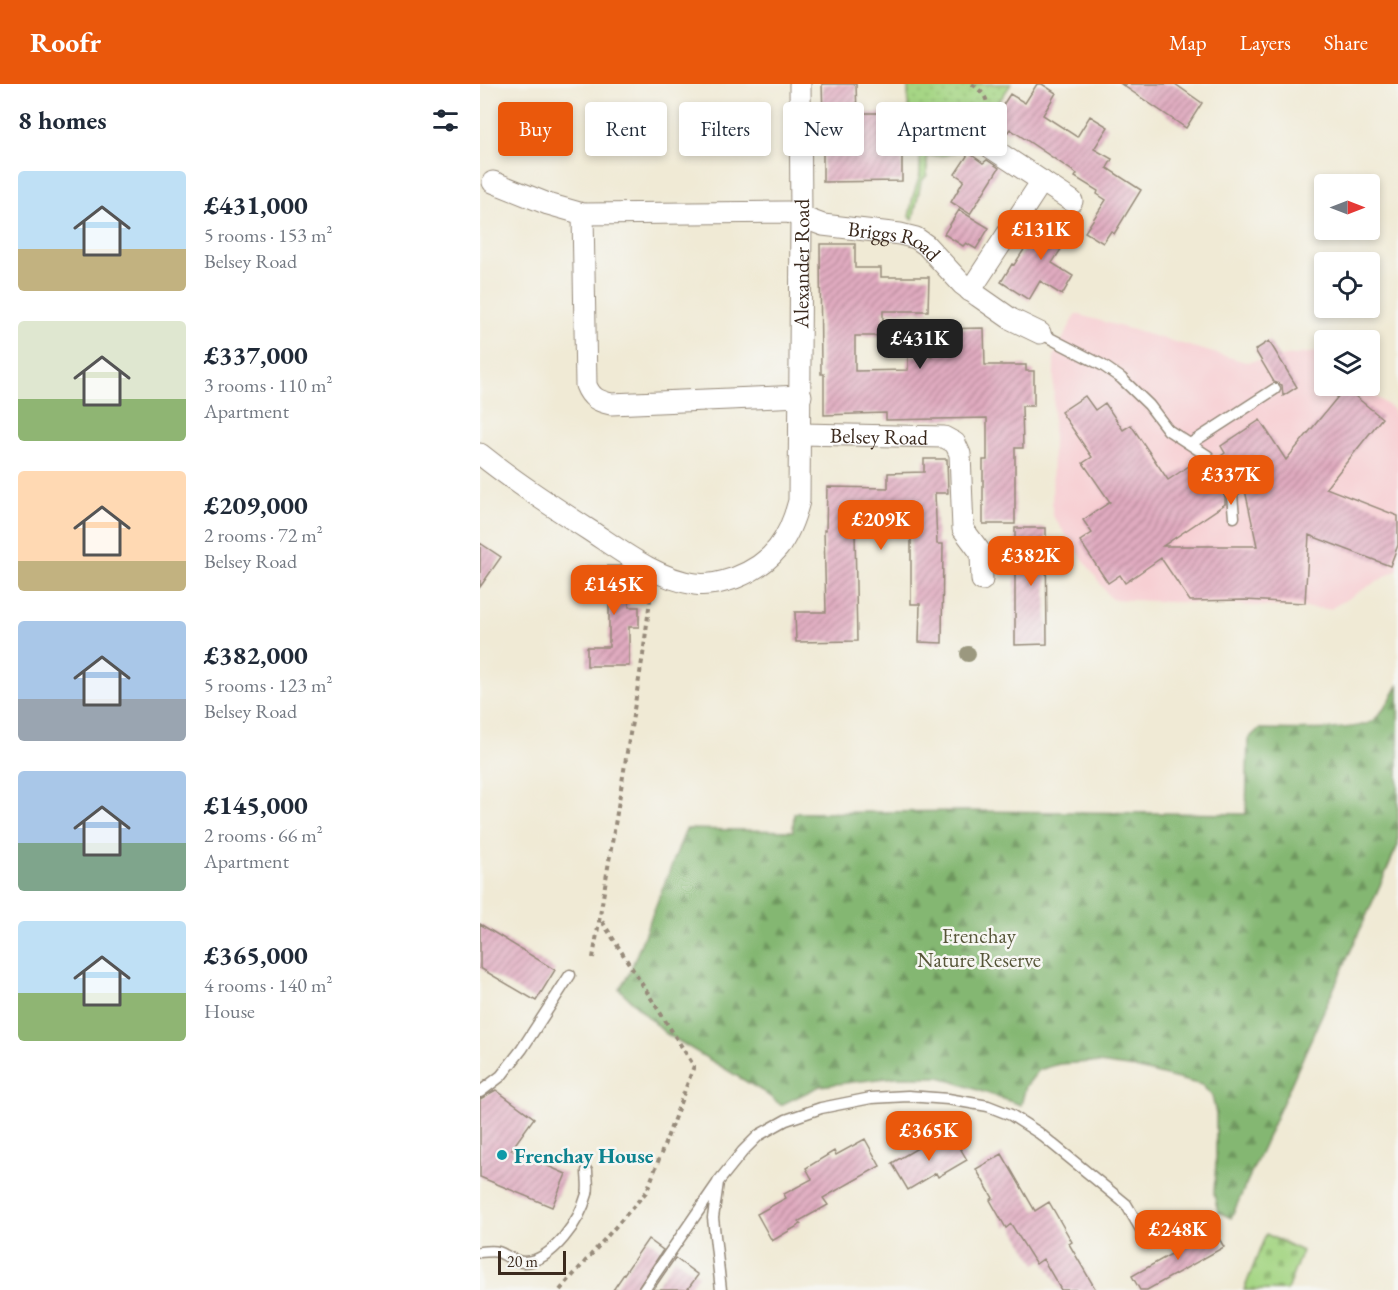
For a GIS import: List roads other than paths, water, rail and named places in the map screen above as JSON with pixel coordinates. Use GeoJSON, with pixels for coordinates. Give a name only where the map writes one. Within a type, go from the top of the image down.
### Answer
{"type":"FeatureCollection","features":[{"type":"Feature","properties":{"kind":"street","name":"Alexander Road"},"geometry":{"type":"LineString","coordinates":[[480,454],[520,486],[611,544],[658,572],[683,582],[710,585],[745,574],[774,554],[794,523],[799,501],[801,439],[800,84]]}},
{"type":"Feature","properties":{"kind":"street"},"geometry":{"type":"LineString","coordinates":[[1004,156],[1072,201]]}},
{"type":"Feature","properties":{"kind":"street"},"geometry":{"type":"LineString","coordinates":[[970,291],[1042,181]]}},
{"type":"Feature","properties":{"kind":"street","name":"Briggs Road"},"geometry":{"type":"LineString","coordinates":[[492,182],[548,204],[583,214],[788,212],[823,225],[916,238],[939,257],[970,291],[1011,319],[1040,333]]}},
{"type":"Feature","properties":{"kind":"street"},"geometry":{"type":"LineString","coordinates":[[583,214],[586,385],[589,394],[598,401],[610,404],[801,396]]}},
{"type":"Feature","properties":{"kind":"street","name":"Belsey Road"},"geometry":{"type":"LineString","coordinates":[[801,439],[944,437],[955,443],[960,454],[963,529],[981,552],[982,580]]}},
{"type":"Feature","properties":{"kind":"lane"},"geometry":{"type":"LineString","coordinates":[[1040,333],[1102,365],[1121,378],[1149,405],[1168,430],[1208,456],[1232,495],[1234,517]]}},
{"type":"Feature","properties":{"kind":"lane"},"geometry":{"type":"LineString","coordinates":[[1190,444],[1275,389]]}},
{"type":"Feature","properties":{"kind":"lane"},"geometry":{"type":"LineString","coordinates":[[480,1092],[501,1076],[515,1058],[570,975]]}},
{"type":"Feature","properties":{"kind":"lane"},"geometry":{"type":"LineString","coordinates":[[644,1290],[718,1182],[759,1135],[786,1120],[815,1110],[871,1098],[908,1096],[948,1099],[988,1106],[1011,1114],[1039,1133],[1126,1204],[1149,1244]]}},
{"type":"Feature","properties":{"kind":"lane"},"geometry":{"type":"LineString","coordinates":[[480,1252],[492,1251],[520,1262],[532,1261],[545,1255],[564,1238],[575,1222],[587,1193],[587,1171]]}},
{"type":"Feature","properties":{"kind":"lane"},"geometry":{"type":"LineString","coordinates":[[718,1182],[713,1218],[721,1290]]}},
{"type":"Feature","properties":{"kind":"place","name":"Frenchay House"},"geometry":{"type":"Point","coordinates":[502,1155]}},
{"type":"Feature","properties":{"kind":"park label","name":"Frenchay Nature Reserve"},"geometry":{"type":"Point","coordinates":[979,947]}}]}
